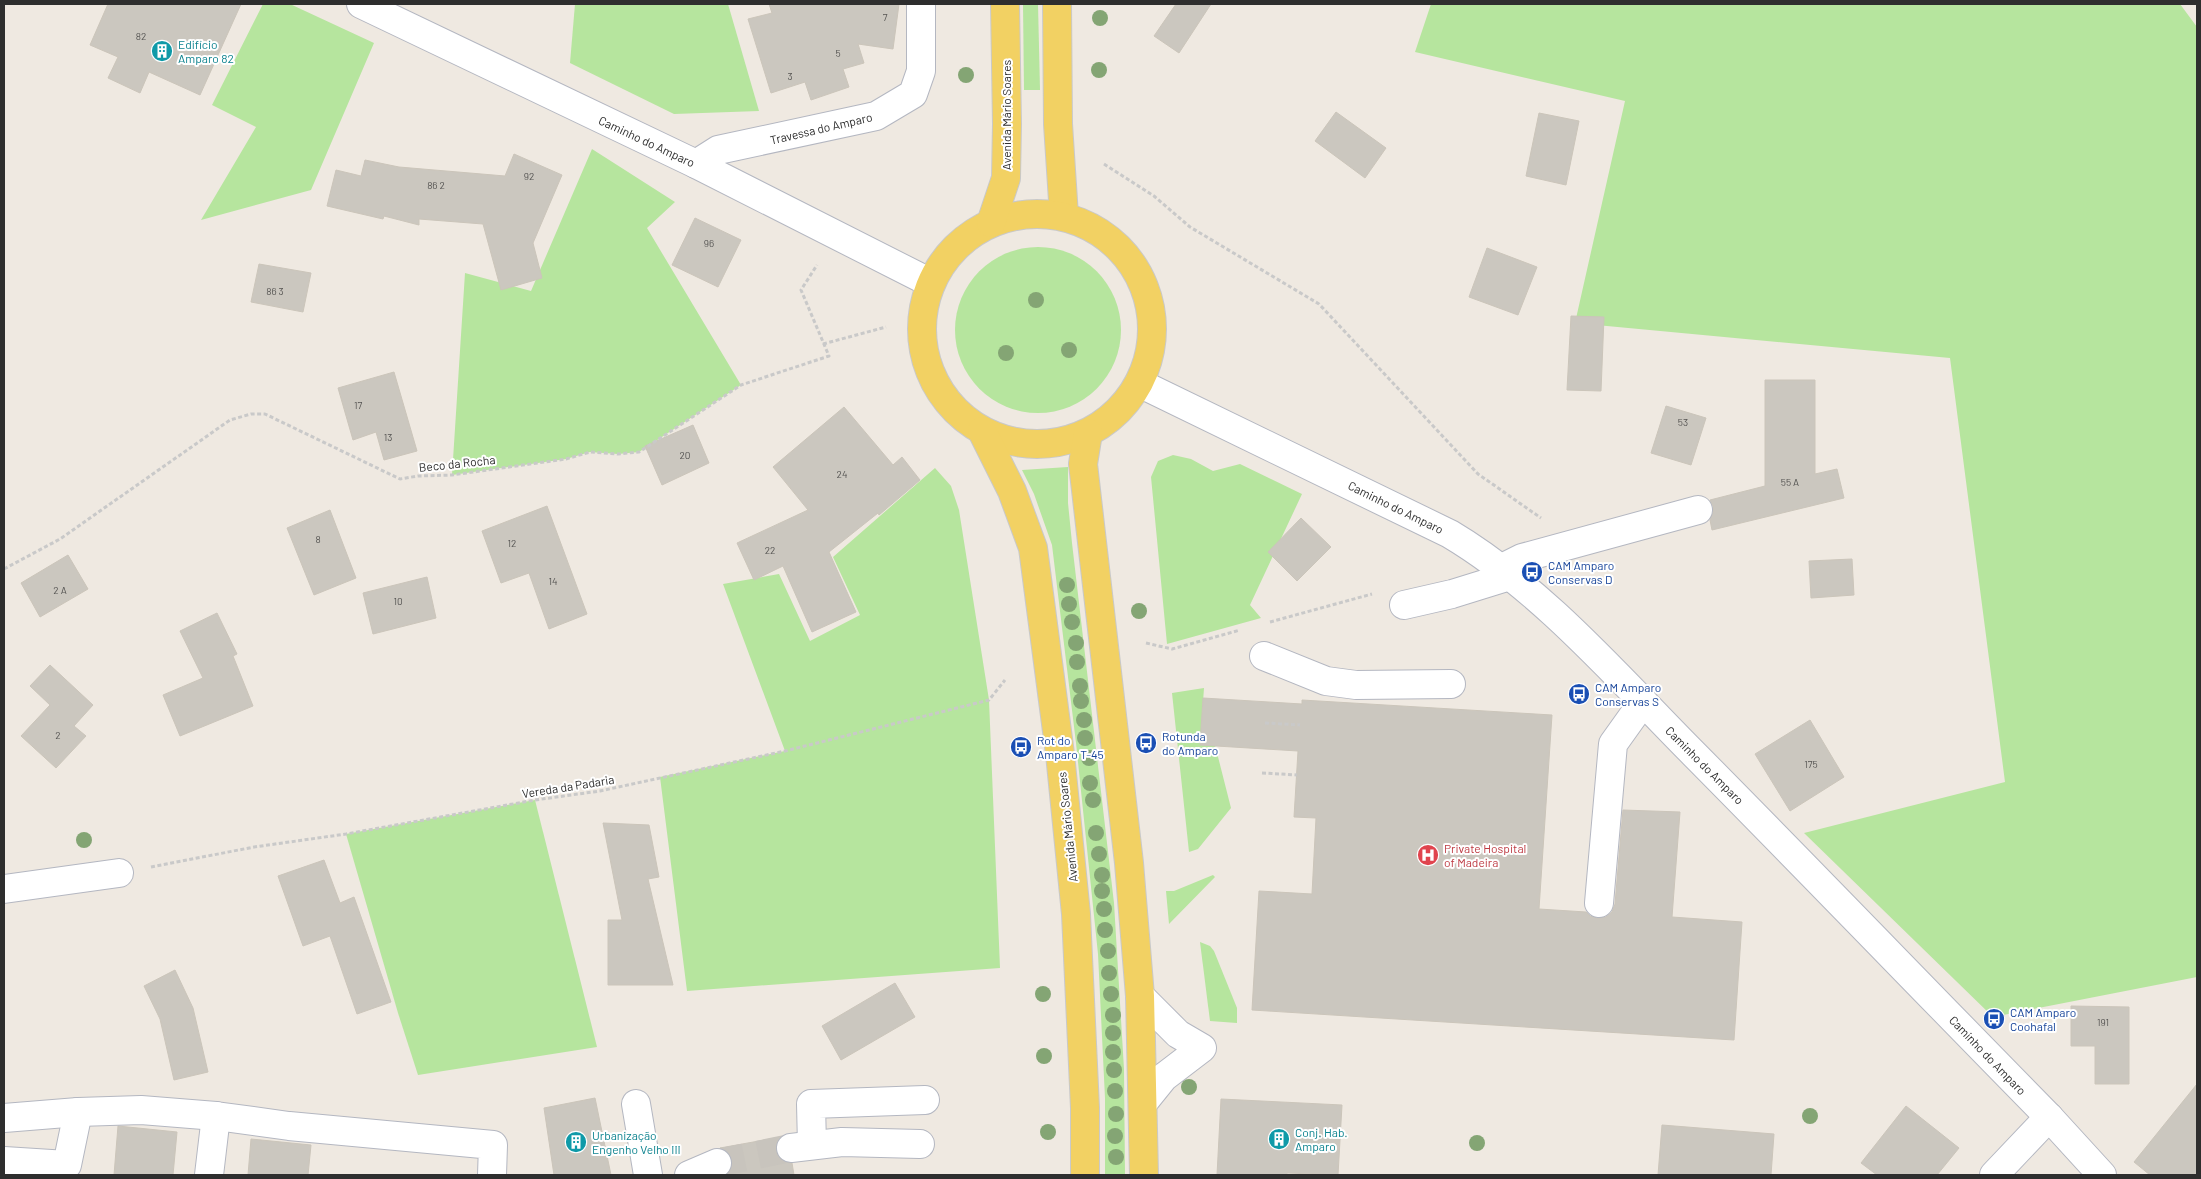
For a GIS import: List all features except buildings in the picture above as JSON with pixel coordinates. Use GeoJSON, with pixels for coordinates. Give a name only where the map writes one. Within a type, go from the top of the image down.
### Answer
{"type":"FeatureCollection","features":[{"type":"Feature","properties":{"kind":"main road","name":"Avenida Mário Soares"},"geometry":{"type":"LineString","coordinates":[[991,223],[1006,178],[1005,4]]}},
{"type":"Feature","properties":{"kind":"main road"},"geometry":{"type":"LineString","coordinates":[[1057,4],[1058,124],[1064,216]]}},
{"type":"Feature","properties":{"kind":"main road"},"geometry":{"type":"LineString","coordinates":[[1032,213],[1064,216],[1092,228],[1116,245],[1135,268],[1147,296],[1152,325],[1149,356],[1139,383],[1125,403],[1108,420],[1088,433],[1053,444],[1016,443],[982,431],[955,410],[934,383],[923,350],[922,316],[931,283],[948,256],[971,234],[991,223],[1032,213]]}},
{"type":"Feature","properties":{"kind":"main road","name":"Avenida Mário Soares"},"geometry":{"type":"LineString","coordinates":[[982,431],[1012,491],[1033,548],[1060,754],[1076,914],[1085,1108],[1085,1175]]}},
{"type":"Feature","properties":{"kind":"main road"},"geometry":{"type":"LineString","coordinates":[[1088,433],[1083,464],[1128,854],[1140,996],[1144,1175]]}},
{"type":"Feature","properties":{"kind":"street","name":"Caminho do Amparo"},"geometry":{"type":"LineString","coordinates":[[361,4],[696,164],[931,283]]}},
{"type":"Feature","properties":{"kind":"street","name":"Travessa do Amparo"},"geometry":{"type":"LineString","coordinates":[[696,164],[718,150],[876,116],[913,94],[921,71],[921,4]]}},
{"type":"Feature","properties":{"kind":"street","name":"Caminho do Amparo"},"geometry":{"type":"LineString","coordinates":[[1139,383],[1450,534],[1477,550],[1505,572],[1568,628],[1643,702],[2049,1118],[2102,1175]]}},
{"type":"Feature","properties":{"kind":"street"},"geometry":{"type":"LineString","coordinates":[[1404,605],[1452,594],[1505,572],[1522,558],[1698,510]]}},
{"type":"Feature","properties":{"kind":"street"},"geometry":{"type":"LineString","coordinates":[[1264,656],[1326,681],[1356,685],[1450,684]]}},
{"type":"Feature","properties":{"kind":"street"},"geometry":{"type":"LineString","coordinates":[[1599,903],[1613,744],[1643,702]]}},
{"type":"Feature","properties":{"kind":"street"},"geometry":{"type":"LineString","coordinates":[[4,889],[120,873]]}},
{"type":"Feature","properties":{"kind":"street"},"geometry":{"type":"LineString","coordinates":[[1140,996],[1178,1034],[1202,1048],[1164,1078],[1143,1103]]}},
{"type":"Feature","properties":{"kind":"street"},"geometry":{"type":"LineString","coordinates":[[920,1144],[842,1142],[801,1146],[811,1104],[925,1100]]}},
{"type":"Feature","properties":{"kind":"street"},"geometry":{"type":"LineString","coordinates":[[636,1104],[648,1175]]}},
{"type":"Feature","properties":{"kind":"street"},"geometry":{"type":"LineString","coordinates":[[4,1118],[78,1112],[141,1110],[493,1145],[492,1175]]}},
{"type":"Feature","properties":{"kind":"street"},"geometry":{"type":"LineString","coordinates":[[4,1161],[67,1166],[78,1112]]}},
{"type":"Feature","properties":{"kind":"street"},"geometry":{"type":"LineString","coordinates":[[209,1175],[216,1116]]}},
{"type":"Feature","properties":{"kind":"street"},"geometry":{"type":"LineString","coordinates":[[1994,1175],[2049,1118]]}},
{"type":"Feature","properties":{"kind":"street"},"geometry":{"type":"LineString","coordinates":[[689,1175],[717,1163]]}},
{"type":"Feature","properties":{"kind":"path"},"geometry":{"type":"LineString","coordinates":[[1104,164],[1154,196],[1190,227],[1319,304],[1478,474],[1577,543]]}},
{"type":"Feature","properties":{"kind":"path"},"geometry":{"type":"LineString","coordinates":[[822,259],[801,290],[823,344],[886,327]]}},
{"type":"Feature","properties":{"kind":"path","name":"Beco da Rocha"},"geometry":{"type":"LineString","coordinates":[[4,569],[60,539],[230,420],[251,414],[265,414],[400,479],[452,474],[566,458],[590,452],[618,454],[639,452],[741,385],[829,356],[823,344]]}},
{"type":"Feature","properties":{"kind":"path"},"geometry":{"type":"LineString","coordinates":[[1266,623],[1378,592]]}},
{"type":"Feature","properties":{"kind":"path"},"geometry":{"type":"LineString","coordinates":[[1146,643],[1172,648],[1247,628]]}},
{"type":"Feature","properties":{"kind":"path","name":"Vereda da Padaria"},"geometry":{"type":"LineString","coordinates":[[120,873],[254,847],[346,834],[535,800],[600,791],[680,774],[785,751],[989,700],[1005,680]]}},
{"type":"Feature","properties":{"kind":"path"},"geometry":{"type":"LineString","coordinates":[[1265,723],[1300,725]]}},
{"type":"Feature","properties":{"kind":"path"},"geometry":{"type":"LineString","coordinates":[[1262,774],[1297,775]]}},
{"type":"Feature","properties":{"kind":"green space"},"geometry":{"type":"Polygon","coordinates":[[[263,4],[290,4],[374,43],[311,190],[201,220],[256,127],[212,105],[263,4]]]}},
{"type":"Feature","properties":{"kind":"green space"},"geometry":{"type":"Polygon","coordinates":[[[575,4],[728,4],[759,111],[674,114],[570,63],[575,4]]]}},
{"type":"Feature","properties":{"kind":"green space"},"geometry":{"type":"Polygon","coordinates":[[[1023,4],[1038,4],[1040,90],[1024,90],[1023,4]]]}},
{"type":"Feature","properties":{"kind":"green space"},"geometry":{"type":"Polygon","coordinates":[[[1431,4],[2180,4],[2197,27],[2197,977],[1993,1017],[1804,833],[2005,782],[1950,358],[1575,323],[1625,101],[1415,52],[1431,4]]]}},
{"type":"Feature","properties":{"kind":"green space"},"geometry":{"type":"Polygon","coordinates":[[[592,149],[675,202],[647,228],[741,385],[639,452],[618,454],[590,452],[566,459],[452,475],[465,273],[531,291],[592,149]]]}},
{"type":"Feature","properties":{"kind":"green space"},"geometry":{"type":"Polygon","coordinates":[[[1046,247],[1070,253],[1097,271],[1115,298],[1120,314],[1120,346],[1115,362],[1097,389],[1084,399],[1062,410],[1030,413],[1006,407],[985,394],[974,383],[958,354],[955,322],[961,298],[974,277],[985,266],[1014,250],[1046,247]]]}},
{"type":"Feature","properties":{"kind":"green space"},"geometry":{"type":"Polygon","coordinates":[[[1173,455],[1191,459],[1213,471],[1240,464],[1302,494],[1250,605],[1261,618],[1167,644],[1151,477],[1158,461],[1173,455]]]}},
{"type":"Feature","properties":{"kind":"green space"},"geometry":{"type":"Polygon","coordinates":[[[1068,467],[1068,503],[1072,543],[1114,903],[1124,1069],[1125,1175],[1105,1175],[1105,1098],[1098,954],[1076,743],[1052,545],[1034,494],[1022,470],[1068,467]]]}},
{"type":"Feature","properties":{"kind":"green space"},"geometry":{"type":"Polygon","coordinates":[[[935,468],[951,486],[959,510],[989,700],[1000,968],[687,991],[660,777],[785,751],[723,584],[779,574],[810,641],[860,615],[833,557],[935,468]]]}},
{"type":"Feature","properties":{"kind":"green space"},"geometry":{"type":"Polygon","coordinates":[[[1204,688],[1200,744],[1215,745],[1231,808],[1198,849],[1189,852],[1172,693],[1204,688]]]}},
{"type":"Feature","properties":{"kind":"green space"},"geometry":{"type":"Polygon","coordinates":[[[535,800],[597,1047],[418,1075],[346,834],[535,800]]]}},
{"type":"Feature","properties":{"kind":"green space"},"geometry":{"type":"Polygon","coordinates":[[[1213,875],[1215,877],[1169,924],[1166,891],[1174,891],[1213,875]]]}},
{"type":"Feature","properties":{"kind":"green space"},"geometry":{"type":"Polygon","coordinates":[[[1200,942],[1210,946],[1214,951],[1237,1008],[1237,1023],[1210,1021],[1200,942]]]}},
{"type":"Feature","properties":{"kind":"tunnel"},"geometry":{"type":"LineString","coordinates":[[717,1163],[791,1148]]}},
{"type":"Feature","properties":{"kind":"place","name":"Edifício Amparo 82"},"geometry":{"type":"Point","coordinates":[162,51]}},
{"type":"Feature","properties":{"kind":"place","name":"CAM Amparo Conservas D"},"geometry":{"type":"Point","coordinates":[1532,572]}},
{"type":"Feature","properties":{"kind":"place","name":"CAM Amparo Conservas S"},"geometry":{"type":"Point","coordinates":[1579,694]}},
{"type":"Feature","properties":{"kind":"place","name":"Rotunda do Amparo"},"geometry":{"type":"Point","coordinates":[1146,743]}},
{"type":"Feature","properties":{"kind":"place","name":"Rot do Amparo T-45"},"geometry":{"type":"Point","coordinates":[1021,747]}},
{"type":"Feature","properties":{"kind":"place","name":"Private Hospital of Madeira"},"geometry":{"type":"Point","coordinates":[1428,855]}},
{"type":"Feature","properties":{"kind":"place","name":"CAM Amparo Coohafal"},"geometry":{"type":"Point","coordinates":[1994,1019]}},
{"type":"Feature","properties":{"kind":"place","name":"Conj. Hab. Amparo"},"geometry":{"type":"Point","coordinates":[1279,1139]}},
{"type":"Feature","properties":{"kind":"place","name":"Urbanização Engenho Velho III"},"geometry":{"type":"Point","coordinates":[576,1142]}}]}
